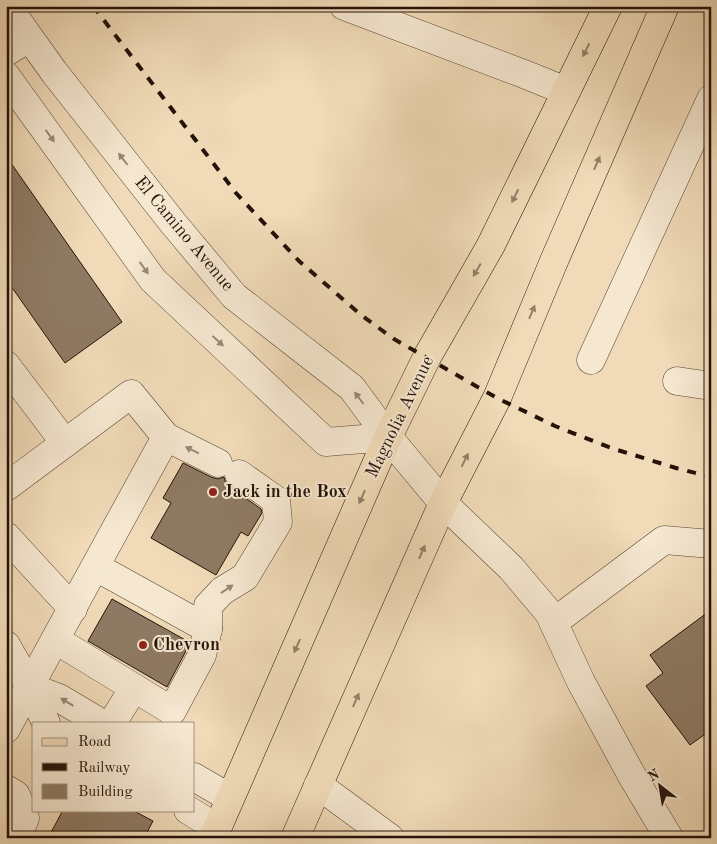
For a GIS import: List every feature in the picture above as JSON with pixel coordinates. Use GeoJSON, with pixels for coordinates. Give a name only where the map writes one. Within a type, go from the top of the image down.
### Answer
{"type":"FeatureCollection","features":[{"type":"Feature","properties":{"kind":"main road","name":"Magnolia Avenue"},"geometry":{"type":"LineString","coordinates":[[215,833],[388,437],[427,357],[491,245],[608,6]]}},
{"type":"Feature","properties":{"kind":"main road"},"geometry":{"type":"LineString","coordinates":[[295,838],[443,503],[497,398],[554,261],[665,6]]}},
{"type":"Feature","properties":{"kind":"street","name":"El Camino Avenue"},"geometry":{"type":"LineString","coordinates":[[6,6],[54,72],[173,223],[234,296],[352,388],[388,437],[443,503],[511,568],[549,613],[581,682],[631,774],[670,838]]}},
{"type":"Feature","properties":{"kind":"street"},"geometry":{"type":"LineString","coordinates":[[344,6],[566,91]]}},
{"type":"Feature","properties":{"kind":"street"},"geometry":{"type":"LineString","coordinates":[[6,52],[29,38]]}},
{"type":"Feature","properties":{"kind":"street"},"geometry":{"type":"LineString","coordinates":[[54,72],[11,93],[153,280],[326,442],[388,437]]}},
{"type":"Feature","properties":{"kind":"street"},"geometry":{"type":"LineString","coordinates":[[591,360],[711,99]]}},
{"type":"Feature","properties":{"kind":"street"},"geometry":{"type":"LineString","coordinates":[[11,381],[65,444]]}},
{"type":"Feature","properties":{"kind":"street"},"geometry":{"type":"LineString","coordinates":[[677,381],[711,386]]}},
{"type":"Feature","properties":{"kind":"street"},"geometry":{"type":"LineString","coordinates":[[6,487],[131,394],[166,437],[228,469],[276,500],[278,522],[245,577],[222,591],[208,606],[208,629],[202,655],[172,711],[56,640]]}},
{"type":"Feature","properties":{"kind":"street"},"geometry":{"type":"LineString","coordinates":[[6,729],[166,437]]}},
{"type":"Feature","properties":{"kind":"street"},"geometry":{"type":"LineString","coordinates":[[6,536],[73,609]]}},
{"type":"Feature","properties":{"kind":"street"},"geometry":{"type":"LineString","coordinates":[[554,622],[664,540],[711,544]]}},
{"type":"Feature","properties":{"kind":"street"},"geometry":{"type":"LineString","coordinates":[[96,567],[208,629]]}},
{"type":"Feature","properties":{"kind":"street"},"geometry":{"type":"LineString","coordinates":[[6,645],[30,687],[46,722]]}},
{"type":"Feature","properties":{"kind":"street"},"geometry":{"type":"LineString","coordinates":[[30,687],[59,698],[98,722]]}},
{"type":"Feature","properties":{"kind":"street"},"geometry":{"type":"LineString","coordinates":[[113,722],[134,688]]}},
{"type":"Feature","properties":{"kind":"street"},"geometry":{"type":"LineString","coordinates":[[195,778],[230,798]]}},
{"type":"Feature","properties":{"kind":"street"},"geometry":{"type":"LineString","coordinates":[[318,785],[390,838]]}},
{"type":"Feature","properties":{"kind":"street"},"geometry":{"type":"LineString","coordinates":[[6,789],[16,795],[26,818],[17,838]]}},
{"type":"Feature","properties":{"kind":"street"},"geometry":{"type":"LineString","coordinates":[[190,812],[215,833]]}},
{"type":"Feature","properties":{"kind":"building"},"geometry":{"type":"Polygon","coordinates":[[[6,156],[122,322],[65,363],[6,279],[6,156]]]}},
{"type":"Feature","properties":{"kind":"building"},"geometry":{"type":"Polygon","coordinates":[[[183,463],[211,477],[218,479],[224,477],[230,487],[261,509],[262,513],[248,536],[241,532],[216,575],[151,538],[171,503],[163,498],[183,463]]]}},
{"type":"Feature","properties":{"kind":"building"},"geometry":{"type":"Polygon","coordinates":[[[112,599],[189,642],[167,687],[88,641],[112,599]]]}},
{"type":"Feature","properties":{"kind":"building"},"geometry":{"type":"Polygon","coordinates":[[[711,610],[711,730],[690,745],[646,686],[663,673],[650,655],[711,610]]]}},
{"type":"Feature","properties":{"kind":"building"},"geometry":{"type":"Polygon","coordinates":[[[62,812],[136,812],[153,821],[144,838],[48,838],[62,812]]]}},
{"type":"Feature","properties":{"kind":"railway"},"geometry":{"type":"LineString","coordinates":[[93,6],[236,193],[299,261],[361,315],[394,339],[497,398],[555,426],[611,448],[711,477]]}},
{"type":"Feature","properties":{"kind":"place","name":"Jack in the Box"},"geometry":{"type":"Point","coordinates":[213,492]}},
{"type":"Feature","properties":{"kind":"place","name":"Chevron"},"geometry":{"type":"Point","coordinates":[143,645]}}]}
